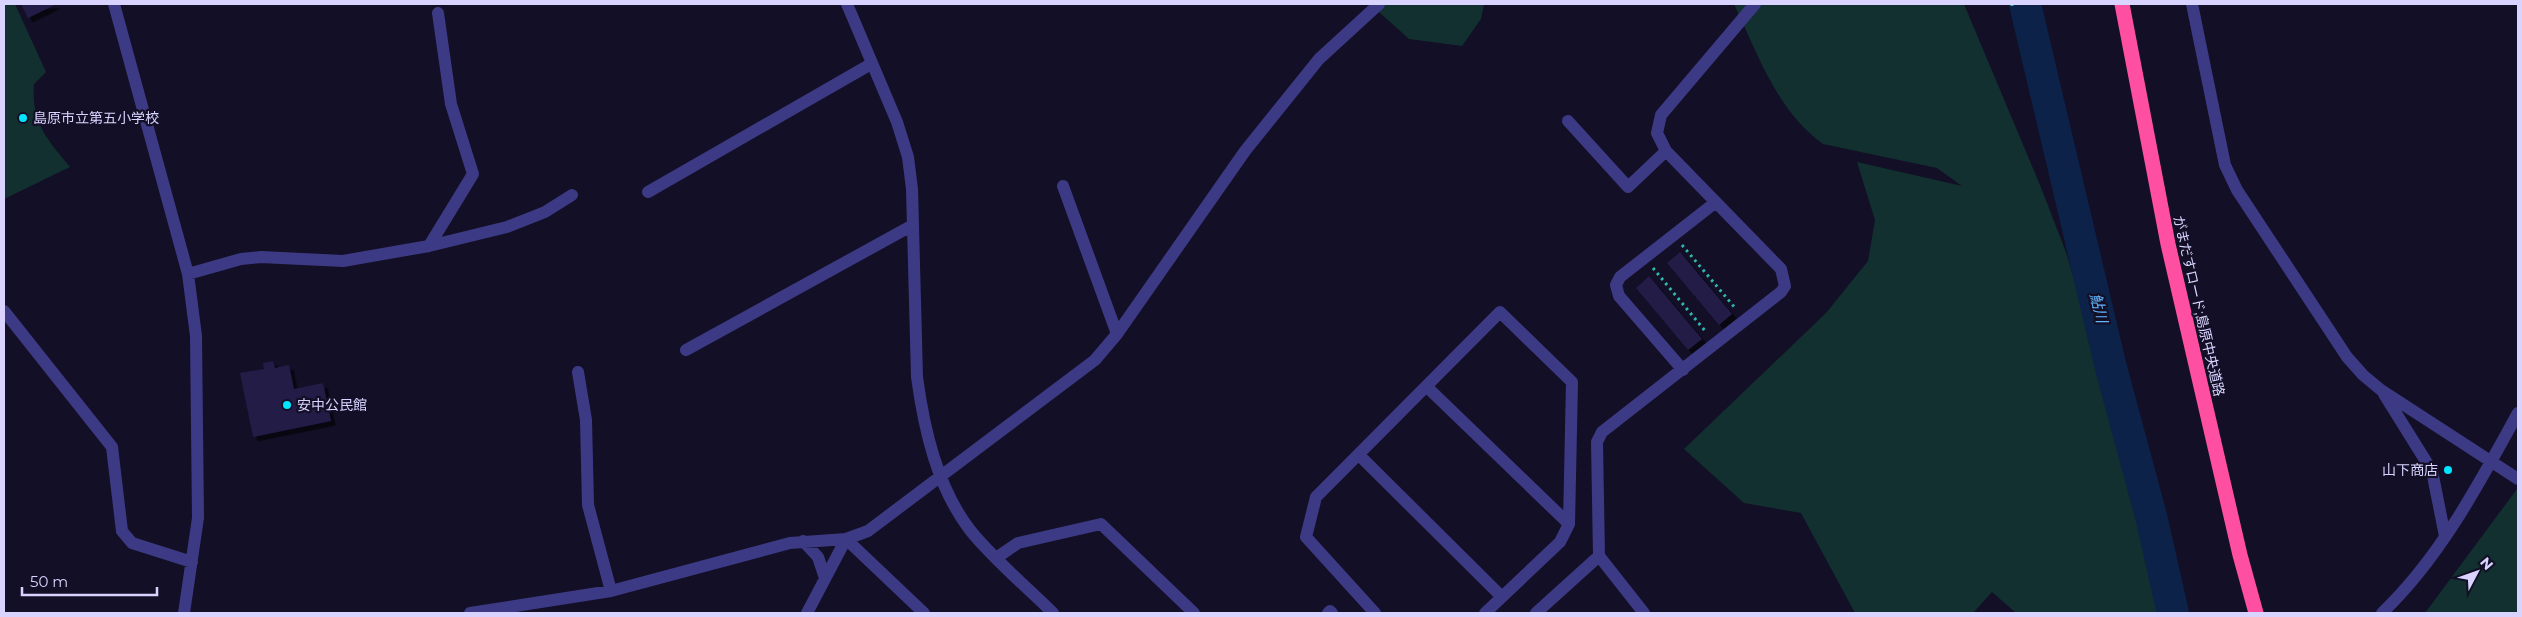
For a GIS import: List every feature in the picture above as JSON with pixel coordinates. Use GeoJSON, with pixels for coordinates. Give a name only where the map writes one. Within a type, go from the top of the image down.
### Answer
{"type":"FeatureCollection","features":[{"type":"Feature","properties":{"kind":"highway","name":"がまだすロード;島原中央道路"},"geometry":{"type":"LineString","coordinates":[[2122,4],[2168,244],[2240,555],[2256,613]]}},
{"type":"Feature","properties":{"kind":"street"},"geometry":{"type":"LineString","coordinates":[[114,4],[188,274],[196,336],[198,518],[184,613]]}},
{"type":"Feature","properties":{"kind":"street"},"geometry":{"type":"LineString","coordinates":[[848,4],[871,64],[897,122],[908,157],[913,226],[916,377],[920,405],[940,475],[957,510],[971,531],[1053,613]]}},
{"type":"Feature","properties":{"kind":"street"},"geometry":{"type":"LineString","coordinates":[[470,613],[611,591],[803,541],[846,539],[858,536],[877,525],[940,475],[1073,379],[1095,360],[1117,334],[1245,151],[1319,59],[1378,4]]}},
{"type":"Feature","properties":{"kind":"street"},"geometry":{"type":"LineString","coordinates":[[1644,613],[1599,556],[1597,442],[1602,432],[1716,344],[1781,292],[1785,286],[1785,278],[1781,269],[1666,151],[1657,133],[1661,115],[1755,4]]}},
{"type":"Feature","properties":{"kind":"street"},"geometry":{"type":"LineString","coordinates":[[2192,4],[2225,165],[2237,190],[2348,357],[2363,375],[2381,390],[2518,478]]}},
{"type":"Feature","properties":{"kind":"street"},"geometry":{"type":"LineString","coordinates":[[429,246],[473,174],[451,104],[438,12]]}},
{"type":"Feature","properties":{"kind":"street"},"geometry":{"type":"LineString","coordinates":[[648,192],[871,64]]}},
{"type":"Feature","properties":{"kind":"street"},"geometry":{"type":"LineString","coordinates":[[1568,120],[1628,187],[1666,151]]}},
{"type":"Feature","properties":{"kind":"street"},"geometry":{"type":"LineString","coordinates":[[1063,186],[1117,334]]}},
{"type":"Feature","properties":{"kind":"street"},"geometry":{"type":"LineString","coordinates":[[188,274],[254,258],[343,261],[429,246],[507,227],[545,212],[572,195]]}},
{"type":"Feature","properties":{"kind":"street"},"geometry":{"type":"LineString","coordinates":[[1683,370],[1616,290],[1617,280],[1716,202]]}},
{"type":"Feature","properties":{"kind":"street"},"geometry":{"type":"LineString","coordinates":[[686,350],[913,226]]}},
{"type":"Feature","properties":{"kind":"street"},"geometry":{"type":"LineString","coordinates":[[4,311],[112,447],[122,531],[126,538],[132,543],[192,562]]}},
{"type":"Feature","properties":{"kind":"street"},"geometry":{"type":"LineString","coordinates":[[1375,613],[1306,537],[1316,497],[1500,312],[1572,382],[1569,524],[1560,542],[1485,613]]}},
{"type":"Feature","properties":{"kind":"street"},"geometry":{"type":"LineString","coordinates":[[578,372],[586,420],[588,505],[611,591]]}},
{"type":"Feature","properties":{"kind":"street"},"geometry":{"type":"LineString","coordinates":[[1427,387],[1569,524]]}},
{"type":"Feature","properties":{"kind":"street"},"geometry":{"type":"LineString","coordinates":[[2381,390],[2432,470],[2445,536]]}},
{"type":"Feature","properties":{"kind":"street"},"geometry":{"type":"LineString","coordinates":[[2389,610],[2445,536],[2491,462],[2518,413]]}},
{"type":"Feature","properties":{"kind":"street"},"geometry":{"type":"LineString","coordinates":[[1359,455],[1502,598]]}},
{"type":"Feature","properties":{"kind":"street"},"geometry":{"type":"LineString","coordinates":[[996,558],[1018,543],[1101,524],[1194,613]]}},
{"type":"Feature","properties":{"kind":"street"},"geometry":{"type":"LineString","coordinates":[[807,613],[846,539]]}},
{"type":"Feature","properties":{"kind":"street"},"geometry":{"type":"LineString","coordinates":[[846,539],[924,613]]}},
{"type":"Feature","properties":{"kind":"street"},"geometry":{"type":"LineString","coordinates":[[803,541],[818,557],[825,578]]}},
{"type":"Feature","properties":{"kind":"street"},"geometry":{"type":"LineString","coordinates":[[1536,613],[1599,556]]}},
{"type":"Feature","properties":{"kind":"path"},"geometry":{"type":"LineString","coordinates":[[1674,235],[1746,320]]}},
{"type":"Feature","properties":{"kind":"path"},"geometry":{"type":"LineString","coordinates":[[1644,258],[1716,344]]}},
{"type":"Feature","properties":{"kind":"green space","name":"島原市立第五小学校"},"geometry":{"type":"Polygon","coordinates":[[[4,4],[15,4],[46,72],[34,84],[35,109],[42,130],[70,167],[4,199],[4,4]]]}},
{"type":"Feature","properties":{"kind":"green space"},"geometry":{"type":"Polygon","coordinates":[[[1370,4],[1484,4],[1481,19],[1462,46],[1409,39],[1370,4]]]}},
{"type":"Feature","properties":{"kind":"green space"},"geometry":{"type":"Polygon","coordinates":[[[1734,4],[1964,4],[2066,252],[2148,528],[2165,613],[2016,613],[1992,592],[1973,613],[1855,613],[1801,513],[1744,503],[1684,449],[1826,313],[1868,261],[1875,220],[1857,162],[1962,186],[1937,168],[1823,144],[1793,115],[1781,98],[1760,61],[1734,4]]]}},
{"type":"Feature","properties":{"kind":"green space"},"geometry":{"type":"Polygon","coordinates":[[[2517,489],[2518,613],[2425,613],[2517,489]]]}},
{"type":"Feature","properties":{"kind":"building"},"geometry":{"type":"Polygon","coordinates":[[[21,4],[57,4],[28,18],[21,4]]]}},
{"type":"Feature","properties":{"kind":"building"},"geometry":{"type":"Polygon","coordinates":[[[1680,252],[1732,314],[1719,325],[1667,263],[1680,252]]]}},
{"type":"Feature","properties":{"kind":"building"},"geometry":{"type":"Polygon","coordinates":[[[1649,276],[1702,339],[1688,350],[1636,288],[1649,276]]]}},
{"type":"Feature","properties":{"kind":"building","name":"安中公民館"},"geometry":{"type":"Polygon","coordinates":[[[273,361],[275,368],[289,365],[294,389],[323,383],[331,421],[253,437],[240,373],[264,369],[263,363],[273,361]]]}},
{"type":"Feature","properties":{"kind":"waterway","name":"鮎川"},"geometry":{"type":"LineString","coordinates":[[2025,4],[2111,368],[2151,516],[2173,613]]}},
{"type":"Feature","properties":{"kind":"place","name":"島原市立第五小学校"},"geometry":{"type":"Point","coordinates":[23,118]}},
{"type":"Feature","properties":{"kind":"place","name":"安中公民館"},"geometry":{"type":"Point","coordinates":[287,405]}},
{"type":"Feature","properties":{"kind":"place","name":"山下商店"},"geometry":{"type":"Point","coordinates":[2448,470]}}]}
